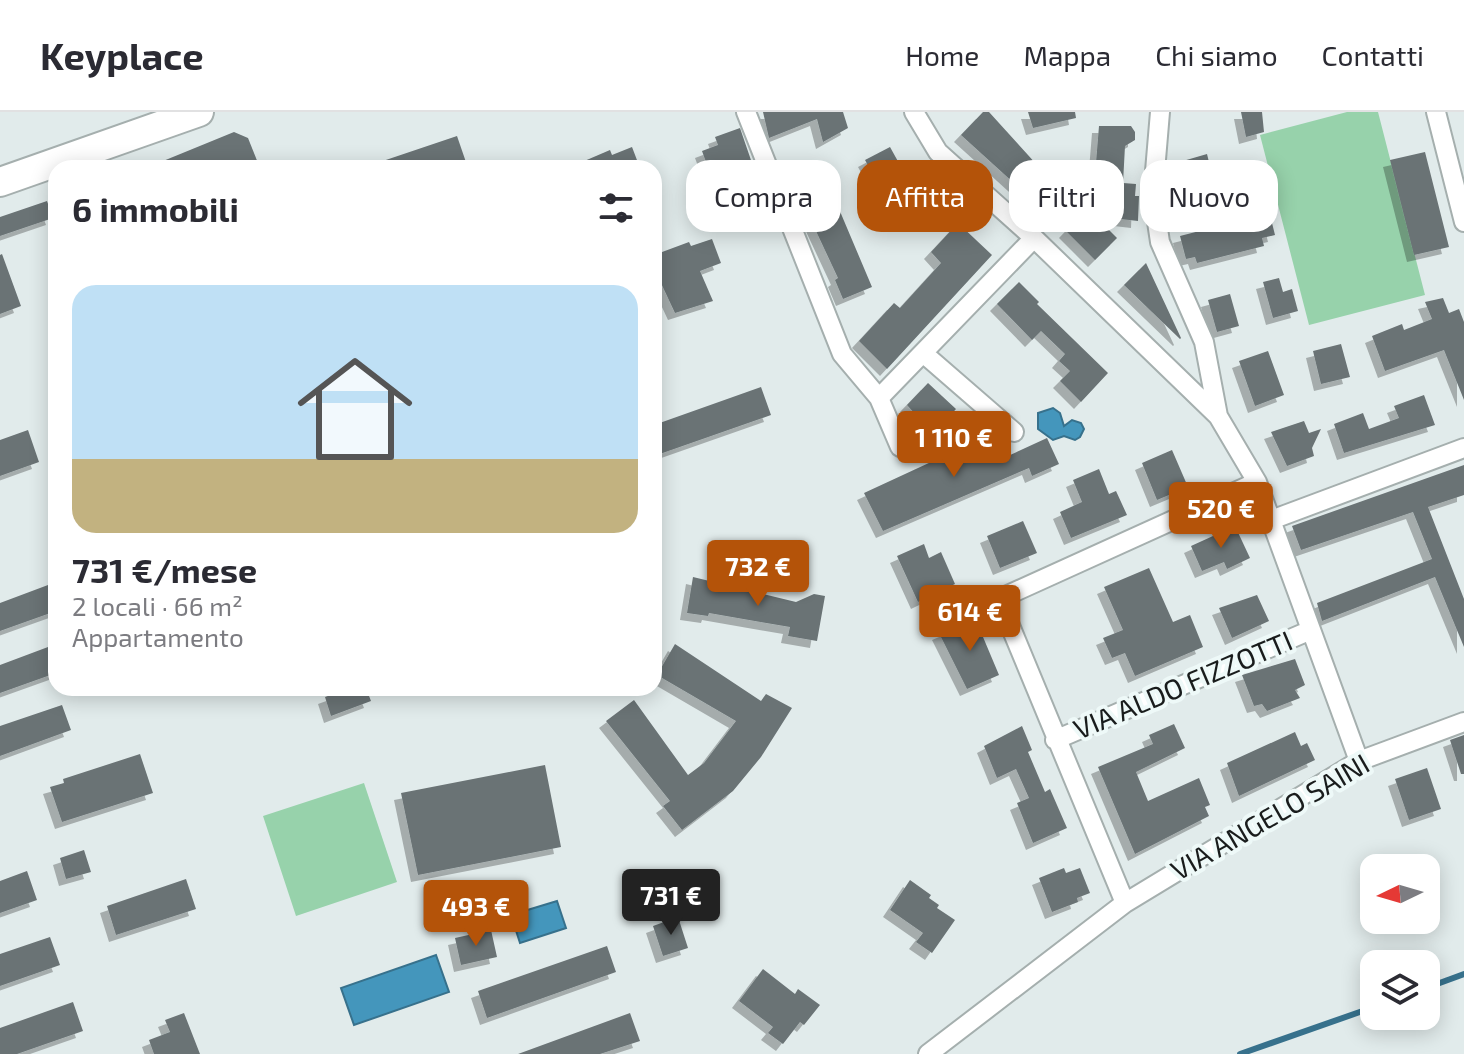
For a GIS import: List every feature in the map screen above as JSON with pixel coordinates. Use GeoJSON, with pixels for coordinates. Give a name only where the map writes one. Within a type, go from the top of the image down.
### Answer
{"type":"FeatureCollection","features":[{"type":"Feature","properties":{"kind":"main road"},"geometry":{"type":"LineString","coordinates":[[63,160],[199,112]]}},
{"type":"Feature","properties":{"kind":"main road"},"geometry":{"type":"LineString","coordinates":[[0,182],[48,165]]}},
{"type":"Feature","properties":{"kind":"street"},"geometry":{"type":"LineString","coordinates":[[746,112],[842,354],[879,398],[900,447]]}},
{"type":"Feature","properties":{"kind":"street"},"geometry":{"type":"LineString","coordinates":[[914,112],[938,152],[1034,238],[1218,416],[1257,482],[1359,761]]}},
{"type":"Feature","properties":{"kind":"street"},"geometry":{"type":"LineString","coordinates":[[1160,112],[1153,195],[1160,242],[1204,342],[1218,416]]}},
{"type":"Feature","properties":{"kind":"street"},"geometry":{"type":"LineString","coordinates":[[1436,112],[1464,222]]}},
{"type":"Feature","properties":{"kind":"street"},"geometry":{"type":"LineString","coordinates":[[879,398],[1034,238]]}},
{"type":"Feature","properties":{"kind":"street"},"geometry":{"type":"LineString","coordinates":[[923,353],[1014,432]]}},
{"type":"Feature","properties":{"kind":"street"},"geometry":{"type":"LineString","coordinates":[[1271,520],[1464,448]]}},
{"type":"Feature","properties":{"kind":"street"},"geometry":{"type":"LineString","coordinates":[[1125,903],[999,599],[1257,482]]}},
{"type":"Feature","properties":{"kind":"street","name":"VIA ALDO FIZZOTTI"},"geometry":{"type":"LineString","coordinates":[[1055,740],[1311,630]]}},
{"type":"Feature","properties":{"kind":"street","name":"VIA ANGELO SAINI"},"geometry":{"type":"LineString","coordinates":[[928,1054],[1125,903],[1359,761],[1464,722]]}},
{"type":"Feature","properties":{"kind":"green space"},"geometry":{"type":"Polygon","coordinates":[[[1347,112],[1378,112],[1425,295],[1309,325],[1278,205],[1278,160],[1266,160],[1260,135],[1347,112]]]}},
{"type":"Feature","properties":{"kind":"green space"},"geometry":{"type":"Polygon","coordinates":[[[364,783],[397,882],[296,916],[263,816],[364,783]]]}},
{"type":"Feature","properties":{"kind":"water"},"geometry":{"type":"Polygon","coordinates":[[[1053,408],[1060,413],[1064,426],[1072,420],[1081,423],[1084,429],[1080,437],[1075,440],[1064,436],[1053,440],[1038,429],[1038,413],[1053,408]]]}},
{"type":"Feature","properties":{"kind":"water"},"geometry":{"type":"Polygon","coordinates":[[[557,901],[566,928],[520,943],[511,915],[557,901]]]}},
{"type":"Feature","properties":{"kind":"water"},"geometry":{"type":"Polygon","coordinates":[[[436,955],[449,992],[354,1025],[341,988],[436,955]]]}},
{"type":"Feature","properties":{"kind":"building"},"geometry":{"type":"Polygon","coordinates":[[[763,112],[843,112],[848,128],[823,142],[817,119],[769,138],[763,112]]]}},
{"type":"Feature","properties":{"kind":"building"},"geometry":{"type":"Polygon","coordinates":[[[983,112],[989,112],[1032,160],[1009,160],[1009,179],[993,164],[993,160],[988,160],[961,135],[983,112]]]}},
{"type":"Feature","properties":{"kind":"building"},"geometry":{"type":"Polygon","coordinates":[[[1028,112],[1075,112],[1076,118],[1033,128],[1028,112]]]}},
{"type":"Feature","properties":{"kind":"building"},"geometry":{"type":"Polygon","coordinates":[[[1241,112],[1262,112],[1264,132],[1246,137],[1241,112]]]}},
{"type":"Feature","properties":{"kind":"building"},"geometry":{"type":"Polygon","coordinates":[[[1099,126],[1131,126],[1135,140],[1125,146],[1124,164],[1124,160],[1096,160],[1099,126]]]}},
{"type":"Feature","properties":{"kind":"building"},"geometry":{"type":"Polygon","coordinates":[[[740,128],[751,160],[705,160],[702,151],[718,145],[715,137],[740,128]]]}},
{"type":"Feature","properties":{"kind":"building"},"geometry":{"type":"Polygon","coordinates":[[[234,132],[248,138],[257,160],[166,160],[234,132]]]}},
{"type":"Feature","properties":{"kind":"building"},"geometry":{"type":"Polygon","coordinates":[[[457,136],[465,160],[386,160],[457,136]]]}},
{"type":"Feature","properties":{"kind":"building"},"geometry":{"type":"Polygon","coordinates":[[[632,147],[637,160],[587,160],[610,150],[612,155],[632,147]]]}},
{"type":"Feature","properties":{"kind":"building"},"geometry":{"type":"Polygon","coordinates":[[[890,147],[897,160],[865,160],[890,147]]]}},
{"type":"Feature","properties":{"kind":"building"},"geometry":{"type":"Polygon","coordinates":[[[1425,152],[1449,247],[1414,255],[1390,160],[1425,152]]]}},
{"type":"Feature","properties":{"kind":"building"},"geometry":{"type":"Polygon","coordinates":[[[1207,154],[1208,160],[1186,160],[1207,154]]]}},
{"type":"Feature","properties":{"kind":"building"},"geometry":{"type":"Polygon","coordinates":[[[1124,183],[1136,184],[1138,221],[1124,219],[1124,183]]]}},
{"type":"Feature","properties":{"kind":"building"},"geometry":{"type":"Polygon","coordinates":[[[47,201],[48,204],[48,220],[0,236],[0,217],[47,201]]]}},
{"type":"Feature","properties":{"kind":"building"},"geometry":{"type":"Polygon","coordinates":[[[841,214],[872,287],[843,299],[835,280],[838,278],[816,232],[841,232],[841,214]]]}},
{"type":"Feature","properties":{"kind":"building"},"geometry":{"type":"Polygon","coordinates":[[[950,232],[968,232],[992,255],[887,369],[859,341],[894,303],[900,308],[941,263],[931,252],[950,232]]]}},
{"type":"Feature","properties":{"kind":"building"},"geometry":{"type":"Polygon","coordinates":[[[1067,232],[1111,232],[1117,238],[1095,260],[1067,232]]]}},
{"type":"Feature","properties":{"kind":"building"},"geometry":{"type":"Polygon","coordinates":[[[1196,232],[1274,232],[1275,235],[1262,238],[1264,246],[1197,263],[1195,257],[1186,259],[1180,236],[1196,232]]]}},
{"type":"Feature","properties":{"kind":"building"},"geometry":{"type":"Polygon","coordinates":[[[712,239],[721,263],[700,271],[713,301],[675,313],[662,285],[662,252],[689,242],[691,246],[712,239]]]}},
{"type":"Feature","properties":{"kind":"building"},"geometry":{"type":"Polygon","coordinates":[[[0,255],[21,306],[0,314],[0,255]]]}},
{"type":"Feature","properties":{"kind":"building"},"geometry":{"type":"Polygon","coordinates":[[[1146,263],[1181,338],[1180,339],[1124,285],[1146,263]]]}},
{"type":"Feature","properties":{"kind":"building"},"geometry":{"type":"Polygon","coordinates":[[[1279,278],[1283,292],[1292,289],[1298,311],[1273,318],[1263,282],[1279,278]]]}},
{"type":"Feature","properties":{"kind":"building"},"geometry":{"type":"Polygon","coordinates":[[[1019,282],[1039,302],[1037,304],[1108,373],[1081,402],[1060,381],[1070,371],[1059,361],[1065,354],[1041,331],[1032,340],[997,304],[1019,282]]]}},
{"type":"Feature","properties":{"kind":"building"},"geometry":{"type":"Polygon","coordinates":[[[1230,294],[1239,326],[1217,332],[1208,300],[1230,294]]]}},
{"type":"Feature","properties":{"kind":"building"},"geometry":{"type":"Polygon","coordinates":[[[1443,298],[1449,313],[1459,309],[1464,322],[1464,400],[1444,350],[1385,371],[1372,336],[1402,324],[1404,330],[1432,319],[1425,302],[1443,298]]]}},
{"type":"Feature","properties":{"kind":"building"},"geometry":{"type":"Polygon","coordinates":[[[1341,344],[1350,377],[1321,384],[1313,351],[1341,344]]]}},
{"type":"Feature","properties":{"kind":"building"},"geometry":{"type":"Polygon","coordinates":[[[1268,351],[1284,395],[1255,406],[1239,361],[1268,351]]]}},
{"type":"Feature","properties":{"kind":"building"},"geometry":{"type":"Polygon","coordinates":[[[928,383],[956,409],[933,434],[907,405],[928,383]]]}},
{"type":"Feature","properties":{"kind":"building"},"geometry":{"type":"Polygon","coordinates":[[[761,387],[771,415],[662,453],[662,422],[761,387]]]}},
{"type":"Feature","properties":{"kind":"building"},"geometry":{"type":"Polygon","coordinates":[[[1424,395],[1435,425],[1344,453],[1334,424],[1363,413],[1369,429],[1399,418],[1394,406],[1424,395]]]}},
{"type":"Feature","properties":{"kind":"building"},"geometry":{"type":"Polygon","coordinates":[[[1304,421],[1309,433],[1321,429],[1312,448],[1314,456],[1287,466],[1271,432],[1304,421]]]}},
{"type":"Feature","properties":{"kind":"building"},"geometry":{"type":"Polygon","coordinates":[[[28,430],[39,462],[0,476],[0,440],[28,430]]]}},
{"type":"Feature","properties":{"kind":"building"},"geometry":{"type":"Polygon","coordinates":[[[985,437],[989,446],[996,443],[1008,456],[1047,438],[1059,464],[1032,476],[1029,468],[883,531],[864,493],[985,437]]]}},
{"type":"Feature","properties":{"kind":"building"},"geometry":{"type":"Polygon","coordinates":[[[1172,450],[1188,487],[1157,500],[1142,463],[1172,450]]]}},
{"type":"Feature","properties":{"kind":"building"},"geometry":{"type":"Polygon","coordinates":[[[1464,465],[1464,495],[1428,507],[1464,599],[1464,647],[1435,577],[1322,621],[1317,603],[1432,559],[1413,512],[1301,550],[1292,526],[1464,465]]]}},
{"type":"Feature","properties":{"kind":"building"},"geometry":{"type":"Polygon","coordinates":[[[1099,469],[1109,494],[1116,491],[1127,515],[1071,538],[1060,512],[1082,502],[1073,480],[1099,469]]]}},
{"type":"Feature","properties":{"kind":"building"},"geometry":{"type":"Polygon","coordinates":[[[1023,521],[1037,553],[1000,568],[987,536],[1023,521]]]}},
{"type":"Feature","properties":{"kind":"building"},"geometry":{"type":"Polygon","coordinates":[[[1235,526],[1250,558],[1227,569],[1224,562],[1202,571],[1191,546],[1235,526]]]}},
{"type":"Feature","properties":{"kind":"building"},"geometry":{"type":"Polygon","coordinates":[[[924,544],[929,558],[941,552],[955,584],[918,602],[897,556],[924,544]]]}},
{"type":"Feature","properties":{"kind":"building"},"geometry":{"type":"Polygon","coordinates":[[[1149,568],[1173,622],[1190,615],[1203,647],[1135,676],[1125,653],[1112,658],[1103,638],[1123,630],[1104,587],[1149,568]]]}},
{"type":"Feature","properties":{"kind":"building"},"geometry":{"type":"Polygon","coordinates":[[[693,577],[796,602],[814,594],[825,596],[817,641],[788,636],[790,627],[709,613],[708,616],[687,613],[693,577]]]}},
{"type":"Feature","properties":{"kind":"building"},"geometry":{"type":"Polygon","coordinates":[[[48,585],[48,614],[0,631],[0,603],[48,585]]]}},
{"type":"Feature","properties":{"kind":"building"},"geometry":{"type":"Polygon","coordinates":[[[1257,595],[1269,621],[1232,638],[1219,608],[1257,595]]]}},
{"type":"Feature","properties":{"kind":"building"},"geometry":{"type":"Polygon","coordinates":[[[975,618],[999,675],[967,689],[939,633],[975,618]]]}},
{"type":"Feature","properties":{"kind":"building"},"geometry":{"type":"Polygon","coordinates":[[[675,644],[761,701],[766,694],[792,708],[761,757],[733,791],[682,830],[663,806],[670,801],[606,721],[634,700],[688,775],[704,763],[736,721],[662,678],[662,666],[675,644]]]}},
{"type":"Feature","properties":{"kind":"building"},"geometry":{"type":"Polygon","coordinates":[[[48,647],[48,676],[0,693],[0,665],[48,647]]]}},
{"type":"Feature","properties":{"kind":"building"},"geometry":{"type":"Polygon","coordinates":[[[1295,659],[1305,685],[1295,690],[1300,698],[1267,711],[1262,704],[1254,706],[1242,675],[1295,659]]]}},
{"type":"Feature","properties":{"kind":"building"},"geometry":{"type":"Polygon","coordinates":[[[369,696],[371,701],[331,716],[325,697],[369,696]]]}},
{"type":"Feature","properties":{"kind":"building"},"geometry":{"type":"Polygon","coordinates":[[[62,705],[71,730],[0,756],[0,726],[62,705]]]}},
{"type":"Feature","properties":{"kind":"building"},"geometry":{"type":"Polygon","coordinates":[[[1174,724],[1185,748],[1136,772],[1148,801],[1199,778],[1210,805],[1205,807],[1209,816],[1135,854],[1098,767],[1153,744],[1149,735],[1174,724]]]}},
{"type":"Feature","properties":{"kind":"building"},"geometry":{"type":"Polygon","coordinates":[[[1022,726],[1032,750],[1028,752],[1045,792],[1050,789],[1067,828],[1033,843],[1017,803],[1029,798],[1016,769],[997,778],[984,746],[1022,726]]]}},
{"type":"Feature","properties":{"kind":"building"},"geometry":{"type":"Polygon","coordinates":[[[1295,732],[1301,746],[1307,743],[1315,760],[1239,796],[1227,763],[1295,732]]]}},
{"type":"Feature","properties":{"kind":"building"},"geometry":{"type":"Polygon","coordinates":[[[1464,735],[1464,774],[1461,774],[1450,740],[1464,735]]]}},
{"type":"Feature","properties":{"kind":"building"},"geometry":{"type":"Polygon","coordinates":[[[140,754],[153,793],[62,822],[50,787],[64,783],[63,779],[140,754]]]}},
{"type":"Feature","properties":{"kind":"building"},"geometry":{"type":"Polygon","coordinates":[[[545,765],[561,847],[418,875],[401,793],[545,765]]]}},
{"type":"Feature","properties":{"kind":"building"},"geometry":{"type":"Polygon","coordinates":[[[1427,768],[1441,809],[1409,820],[1395,779],[1427,768]]]}},
{"type":"Feature","properties":{"kind":"building"},"geometry":{"type":"Polygon","coordinates":[[[84,850],[91,872],[66,879],[60,858],[84,850]]]}},
{"type":"Feature","properties":{"kind":"building"},"geometry":{"type":"Polygon","coordinates":[[[1064,868],[1066,873],[1080,868],[1090,893],[1077,898],[1078,902],[1052,912],[1039,878],[1064,868]]]}},
{"type":"Feature","properties":{"kind":"building"},"geometry":{"type":"Polygon","coordinates":[[[27,871],[37,900],[0,913],[0,881],[27,871]]]}},
{"type":"Feature","properties":{"kind":"building"},"geometry":{"type":"Polygon","coordinates":[[[186,879],[196,909],[116,935],[107,906],[186,879]]]}},
{"type":"Feature","properties":{"kind":"building"},"geometry":{"type":"Polygon","coordinates":[[[910,880],[931,895],[929,898],[939,905],[937,908],[955,920],[932,953],[916,942],[923,933],[890,910],[910,880]]]}},
{"type":"Feature","properties":{"kind":"building"},"geometry":{"type":"Polygon","coordinates":[[[678,917],[688,948],[663,956],[653,926],[678,917]]]}},
{"type":"Feature","properties":{"kind":"building"},"geometry":{"type":"Polygon","coordinates":[[[491,930],[497,957],[461,965],[455,938],[491,930]]]}},
{"type":"Feature","properties":{"kind":"building"},"geometry":{"type":"Polygon","coordinates":[[[50,937],[60,965],[0,986],[0,954],[50,937]]]}},
{"type":"Feature","properties":{"kind":"building"},"geometry":{"type":"Polygon","coordinates":[[[607,946],[616,972],[487,1018],[478,991],[607,946]]]}},
{"type":"Feature","properties":{"kind":"building"},"geometry":{"type":"Polygon","coordinates":[[[763,969],[795,994],[798,989],[820,1005],[804,1025],[800,1022],[783,1044],[768,1033],[773,1027],[739,1001],[763,969]]]}},
{"type":"Feature","properties":{"kind":"building"},"geometry":{"type":"Polygon","coordinates":[[[73,1002],[83,1031],[17,1054],[0,1054],[0,1028],[73,1002]]]}},
{"type":"Feature","properties":{"kind":"building"},"geometry":{"type":"Polygon","coordinates":[[[184,1013],[200,1054],[154,1054],[149,1040],[170,1032],[165,1020],[184,1013]]]}},
{"type":"Feature","properties":{"kind":"building"},"geometry":{"type":"Polygon","coordinates":[[[630,1013],[640,1041],[600,1054],[518,1054],[630,1013]]]}},
{"type":"Feature","properties":{"kind":"waterway"},"geometry":{"type":"LineString","coordinates":[[1440,983],[1464,974]]}},
{"type":"Feature","properties":{"kind":"waterway"},"geometry":{"type":"LineString","coordinates":[[1240,1054],[1360,1012]]}}]}
